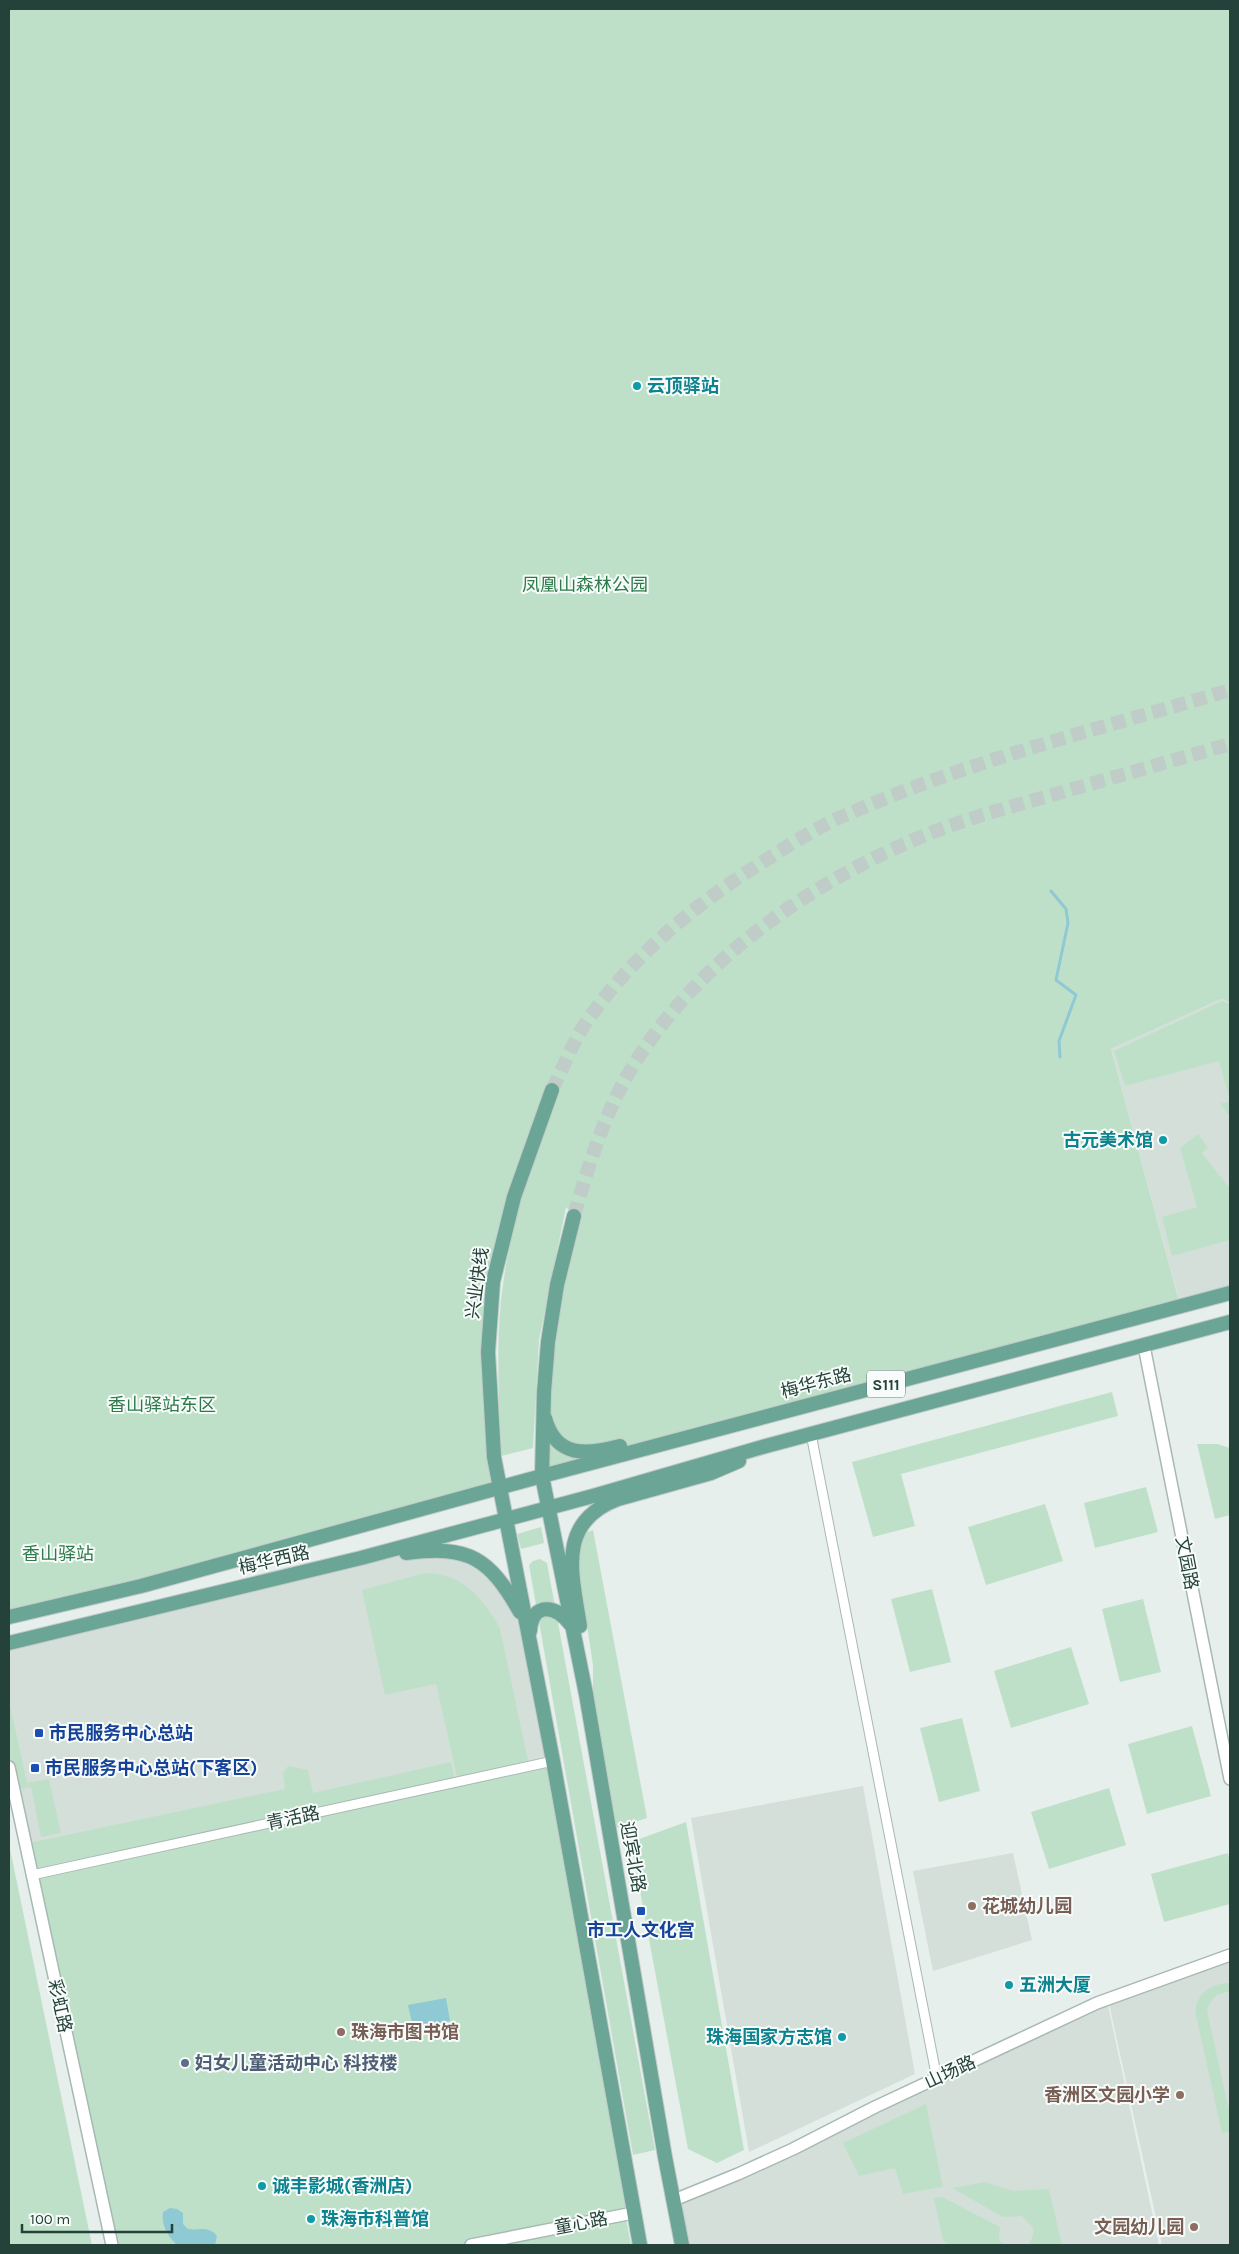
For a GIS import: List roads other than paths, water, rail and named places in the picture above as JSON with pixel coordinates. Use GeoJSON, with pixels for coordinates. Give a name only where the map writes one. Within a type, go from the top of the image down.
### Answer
{"type":"FeatureCollection","features":[{"type":"Feature","properties":{"kind":"main road","name":"兴业快线"},"geometry":{"type":"LineString","coordinates":[[499,1488],[494,1458],[489,1392],[489,1324],[493,1282],[514,1197],[552,1090]]}},
{"type":"Feature","properties":{"kind":"main road"},"geometry":{"type":"LineString","coordinates":[[542,1476],[545,1370],[550,1320],[574,1216]]}},
{"type":"Feature","properties":{"kind":"main road","name":"梅华东路"},"geometry":{"type":"LineString","coordinates":[[499,1488],[1230,1293]]}},
{"type":"Feature","properties":{"kind":"main road","name":"S111"},"geometry":{"type":"LineString","coordinates":[[547,1508],[766,1446],[1230,1322]]}},
{"type":"Feature","properties":{"kind":"main road"},"geometry":{"type":"LineString","coordinates":[[543,1410],[547,1426],[555,1440],[571,1450],[582,1452],[612,1448],[695,1426],[750,1420]]}},
{"type":"Feature","properties":{"kind":"main road"},"geometry":{"type":"LineString","coordinates":[[586,1694],[586,1663],[571,1564],[573,1543],[582,1525],[596,1510],[607,1503],[722,1469],[766,1446]]}},
{"type":"Feature","properties":{"kind":"main road","name":"迎宾北路"},"geometry":{"type":"LineString","coordinates":[[542,1476],[586,1694],[665,2157],[682,2245]]}},
{"type":"Feature","properties":{"kind":"main road"},"geometry":{"type":"LineString","coordinates":[[499,1488],[554,1761],[603,2028],[633,2213],[640,2245]]}},
{"type":"Feature","properties":{"kind":"main road","name":"梅华西路"},"geometry":{"type":"LineString","coordinates":[[9,1617],[140,1586],[499,1488]]}},
{"type":"Feature","properties":{"kind":"main road","name":"梅华西路"},"geometry":{"type":"LineString","coordinates":[[9,1643],[361,1558],[547,1508]]}},
{"type":"Feature","properties":{"kind":"main road"},"geometry":{"type":"LineString","coordinates":[[361,1558],[411,1552],[439,1551],[459,1553],[479,1560],[502,1581],[526,1624]]}},
{"type":"Feature","properties":{"kind":"main road"},"geometry":{"type":"LineString","coordinates":[[529,1640],[531,1621],[534,1615],[541,1610],[554,1610],[561,1613],[571,1625]]}},
{"type":"Feature","properties":{"kind":"street","name":"文园路"},"geometry":{"type":"LineString","coordinates":[[1144,1346],[1230,1779]]}},
{"type":"Feature","properties":{"kind":"street"},"geometry":{"type":"LineString","coordinates":[[811,1434],[937,2078]]}},
{"type":"Feature","properties":{"kind":"street","name":"青活路"},"geometry":{"type":"LineString","coordinates":[[32,1875],[554,1761]]}},
{"type":"Feature","properties":{"kind":"street","name":"彩虹路"},"geometry":{"type":"LineString","coordinates":[[9,1767],[112,2245]]}},
{"type":"Feature","properties":{"kind":"street","name":"山场路"},"geometry":{"type":"LineString","coordinates":[[674,2200],[738,2174],[1097,2003],[1230,1955]]}},
{"type":"Feature","properties":{"kind":"street","name":"童心路"},"geometry":{"type":"LineString","coordinates":[[470,2245],[633,2213]]}},
{"type":"Feature","properties":{"kind":"water"},"geometry":{"type":"Polygon","coordinates":[[[446,1998],[450,2021],[413,2028],[408,2005],[446,1998]]]}},
{"type":"Feature","properties":{"kind":"water"},"geometry":{"type":"Polygon","coordinates":[[[170,2208],[177,2209],[183,2213],[183,2224],[188,2229],[207,2229],[214,2233],[217,2236],[215,2245],[177,2245],[168,2234],[163,2222],[163,2212],[170,2208]]]}},
{"type":"Feature","properties":{"kind":"waterway"},"geometry":{"type":"LineString","coordinates":[[1051,891],[1066,909],[1068,923],[1056,980],[1076,995],[1059,1041],[1060,1057]]}},
{"type":"Feature","properties":{"kind":"tunnel"},"geometry":{"type":"LineString","coordinates":[[552,1090],[585,1024],[624,975],[646,952],[692,911],[743,875],[798,840],[838,818],[942,777],[1037,746],[1230,690]]}},
{"type":"Feature","properties":{"kind":"tunnel"},"geometry":{"type":"LineString","coordinates":[[574,1216],[606,1119],[634,1064],[660,1027],[690,992],[758,930],[834,880],[875,858],[933,832],[966,820],[1230,744]]}},
{"type":"Feature","properties":{"kind":"place","name":"云顶驿站"},"geometry":{"type":"Point","coordinates":[637,386]}},
{"type":"Feature","properties":{"kind":"place","name":"古元美术馆"},"geometry":{"type":"Point","coordinates":[1163,1140]}},
{"type":"Feature","properties":{"kind":"place","name":"市民服务中心总站"},"geometry":{"type":"Point","coordinates":[39,1733]}},
{"type":"Feature","properties":{"kind":"place","name":"市民服务中心总站(下客区)"},"geometry":{"type":"Point","coordinates":[35,1768]}},
{"type":"Feature","properties":{"kind":"place","name":"花城幼儿园"},"geometry":{"type":"Point","coordinates":[972,1906]}},
{"type":"Feature","properties":{"kind":"place","name":"市工人文化宫"},"geometry":{"type":"Point","coordinates":[641,1911]}},
{"type":"Feature","properties":{"kind":"place","name":"五洲大厦"},"geometry":{"type":"Point","coordinates":[1009,1985]}},
{"type":"Feature","properties":{"kind":"place","name":"珠海市图书馆"},"geometry":{"type":"Point","coordinates":[341,2032]}},
{"type":"Feature","properties":{"kind":"place","name":"珠海国家方志馆"},"geometry":{"type":"Point","coordinates":[842,2037]}},
{"type":"Feature","properties":{"kind":"place","name":"妇女儿童活动中心 科技楼"},"geometry":{"type":"Point","coordinates":[185,2063]}},
{"type":"Feature","properties":{"kind":"place","name":"香洲区文园小学"},"geometry":{"type":"Point","coordinates":[1180,2095]}},
{"type":"Feature","properties":{"kind":"place","name":"诚丰影城(香洲店)"},"geometry":{"type":"Point","coordinates":[262,2186]}},
{"type":"Feature","properties":{"kind":"place","name":"珠海市科普馆"},"geometry":{"type":"Point","coordinates":[311,2219]}},
{"type":"Feature","properties":{"kind":"place","name":"文园幼儿园"},"geometry":{"type":"Point","coordinates":[1194,2227]}},
{"type":"Feature","properties":{"kind":"park label","name":"凤凰山森林公园"},"geometry":{"type":"Point","coordinates":[585,585]}},
{"type":"Feature","properties":{"kind":"park label","name":"香山驿站东区"},"geometry":{"type":"Point","coordinates":[162,1405]}},
{"type":"Feature","properties":{"kind":"park label","name":"香山驿站"},"geometry":{"type":"Point","coordinates":[58,1554]}}]}
